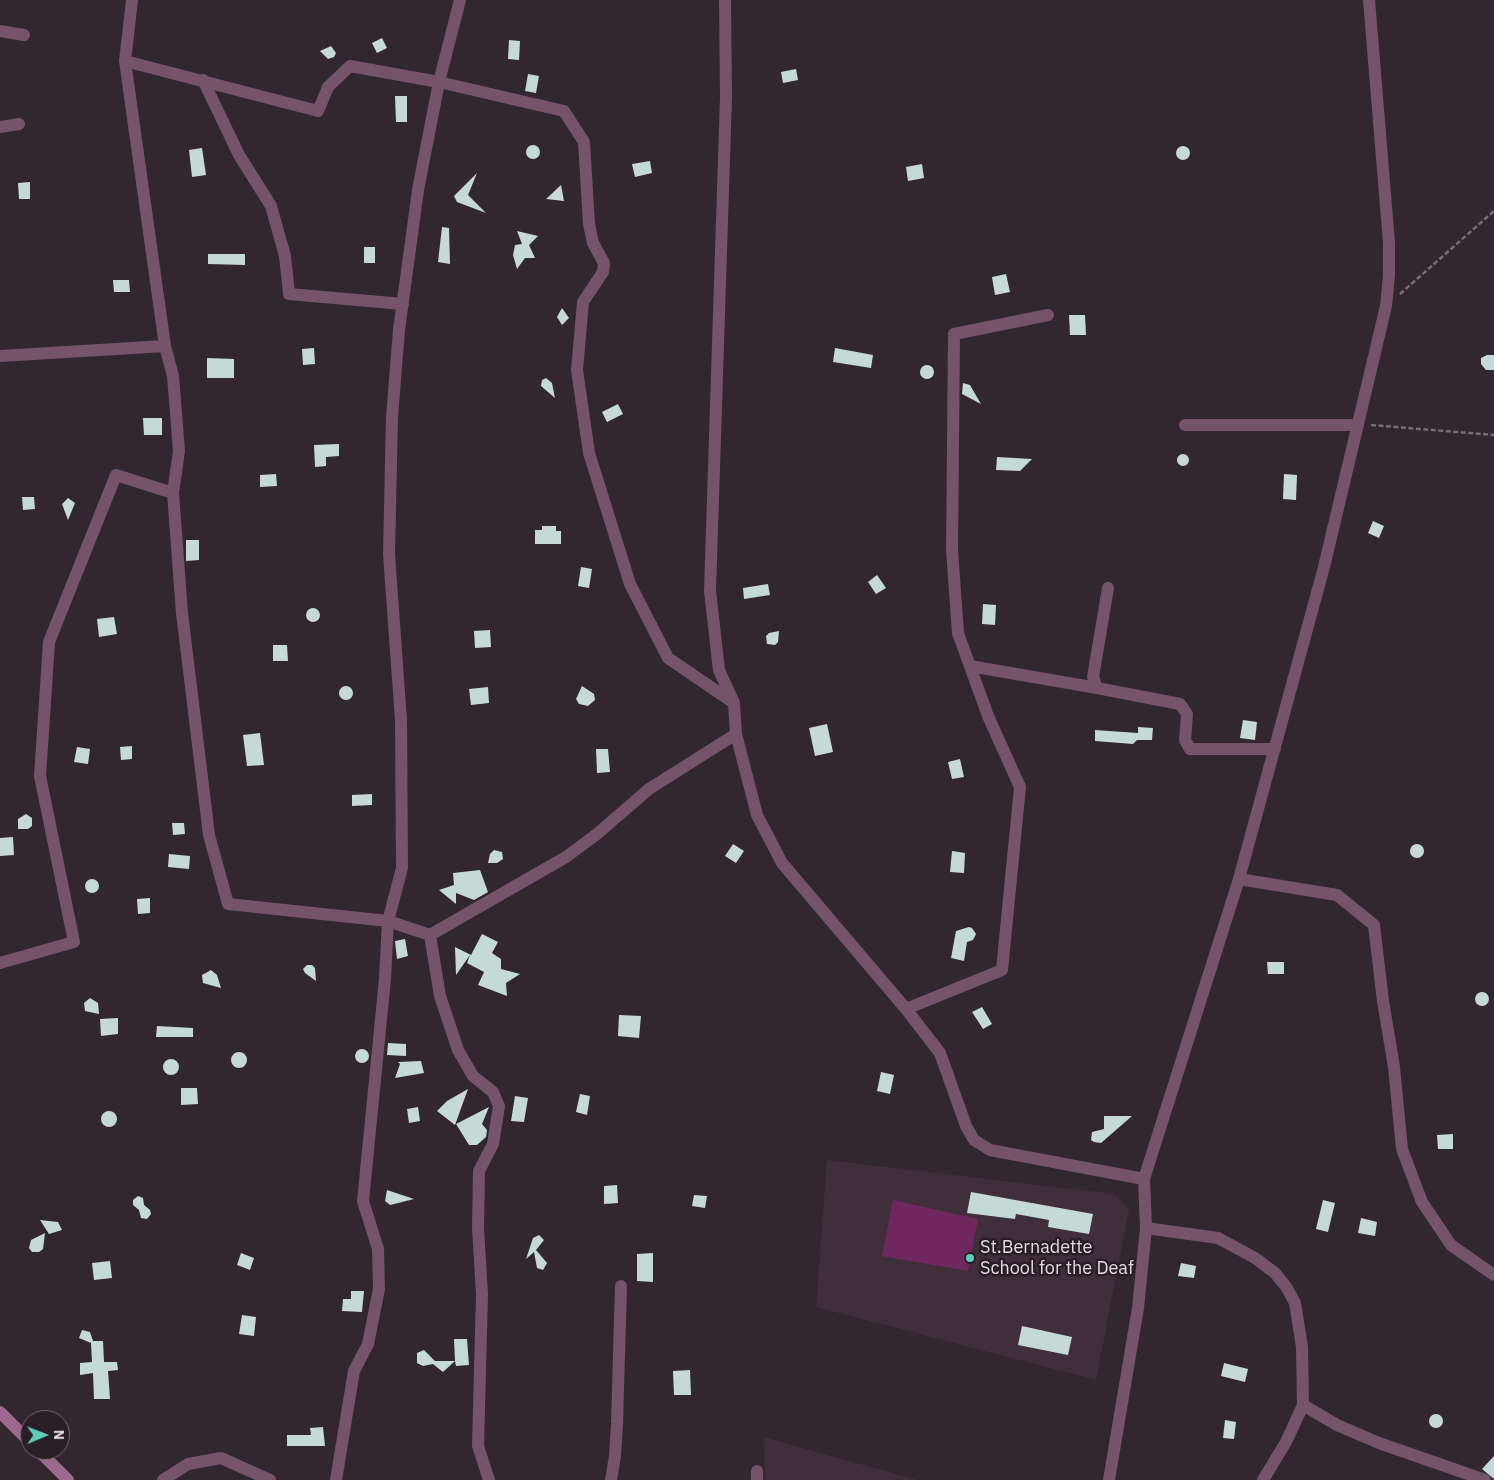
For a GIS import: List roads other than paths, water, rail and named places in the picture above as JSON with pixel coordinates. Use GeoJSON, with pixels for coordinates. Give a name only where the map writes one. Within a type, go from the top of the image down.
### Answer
{"type":"FeatureCollection","features":[{"type":"Feature","properties":{"kind":"main road"},"geometry":{"type":"LineString","coordinates":[[0,1412],[20,1432]]}},
{"type":"Feature","properties":{"kind":"main road"},"geometry":{"type":"LineString","coordinates":[[48,1460],[68,1480]]}},
{"type":"Feature","properties":{"kind":"street"},"geometry":{"type":"LineString","coordinates":[[132,0],[125,60],[165,346],[173,376],[179,451],[172,493],[182,613],[209,835],[228,904],[388,921],[430,935],[566,857],[649,788],[736,734]]}},
{"type":"Feature","properties":{"kind":"street"},"geometry":{"type":"LineString","coordinates":[[336,1480],[354,1371],[368,1344],[379,1289],[378,1249],[363,1202],[385,979],[388,921],[402,868],[401,720],[389,554],[392,417],[402,304],[418,190],[438,82],[460,0]]}},
{"type":"Feature","properties":{"kind":"street"},"geometry":{"type":"LineString","coordinates":[[725,0],[726,97],[710,591],[719,670],[734,703],[736,734],[758,815],[782,863],[906,1009],[940,1053],[966,1126],[974,1140],[990,1150],[1144,1180]]}},
{"type":"Feature","properties":{"kind":"street"},"geometry":{"type":"LineString","coordinates":[[1110,1480],[1138,1308],[1146,1228],[1144,1180],[1239,879],[1275,749],[1324,567],[1386,306],[1389,275],[1389,243],[1369,0]]}},
{"type":"Feature","properties":{"kind":"street"},"geometry":{"type":"LineString","coordinates":[[0,31],[24,35]]}},
{"type":"Feature","properties":{"kind":"street"},"geometry":{"type":"LineString","coordinates":[[125,60],[318,111],[328,87],[350,66],[438,82],[564,111],[584,142],[589,224],[593,243],[604,263],[602,272],[583,302],[577,370],[589,453],[630,584],[668,658],[734,703]]}},
{"type":"Feature","properties":{"kind":"street"},"geometry":{"type":"LineString","coordinates":[[203,80],[239,155],[271,206],[285,256],[289,294],[402,304]]}},
{"type":"Feature","properties":{"kind":"street"},"geometry":{"type":"LineString","coordinates":[[0,127],[19,124]]}},
{"type":"Feature","properties":{"kind":"street"},"geometry":{"type":"LineString","coordinates":[[906,1009],[1002,970],[1020,787],[988,716],[958,633],[952,550],[954,334],[1048,315]]}},
{"type":"Feature","properties":{"kind":"street"},"geometry":{"type":"LineString","coordinates":[[0,356],[165,346]]}},
{"type":"Feature","properties":{"kind":"street"},"geometry":{"type":"LineString","coordinates":[[1185,425],[1358,424]]}},
{"type":"Feature","properties":{"kind":"street"},"geometry":{"type":"LineString","coordinates":[[0,963],[74,942],[40,776],[49,642],[116,475],[172,493]]}},
{"type":"Feature","properties":{"kind":"street"},"geometry":{"type":"LineString","coordinates":[[1097,688],[1093,677],[1108,588]]}},
{"type":"Feature","properties":{"kind":"street"},"geometry":{"type":"LineString","coordinates":[[970,666],[1180,704],[1187,714],[1185,740],[1190,749],[1275,749]]}},
{"type":"Feature","properties":{"kind":"street"},"geometry":{"type":"LineString","coordinates":[[1239,879],[1336,895],[1374,926],[1383,1001],[1394,1067],[1402,1149],[1422,1202],[1451,1246],[1494,1275]]}},
{"type":"Feature","properties":{"kind":"street"},"geometry":{"type":"LineString","coordinates":[[430,935],[440,996],[458,1050],[474,1076],[493,1092],[499,1106],[493,1144],[479,1171],[478,1228],[482,1294],[478,1446],[490,1480]]}},
{"type":"Feature","properties":{"kind":"street"},"geometry":{"type":"LineString","coordinates":[[1146,1228],[1218,1238],[1255,1258],[1275,1273],[1287,1288],[1295,1303],[1300,1323],[1304,1378],[1303,1405],[1286,1442],[1263,1480]]}},
{"type":"Feature","properties":{"kind":"street"},"geometry":{"type":"LineString","coordinates":[[611,1480],[617,1424],[621,1286]]}},
{"type":"Feature","properties":{"kind":"street"},"geometry":{"type":"LineString","coordinates":[[1303,1405],[1338,1425],[1379,1443],[1485,1480]]}},
{"type":"Feature","properties":{"kind":"street"},"geometry":{"type":"LineString","coordinates":[[163,1480],[188,1464],[221,1458],[270,1480]]}},
{"type":"Feature","properties":{"kind":"place","name":"St.Bernadette School for the Deaf"},"geometry":{"type":"Point","coordinates":[970,1258]}}]}
